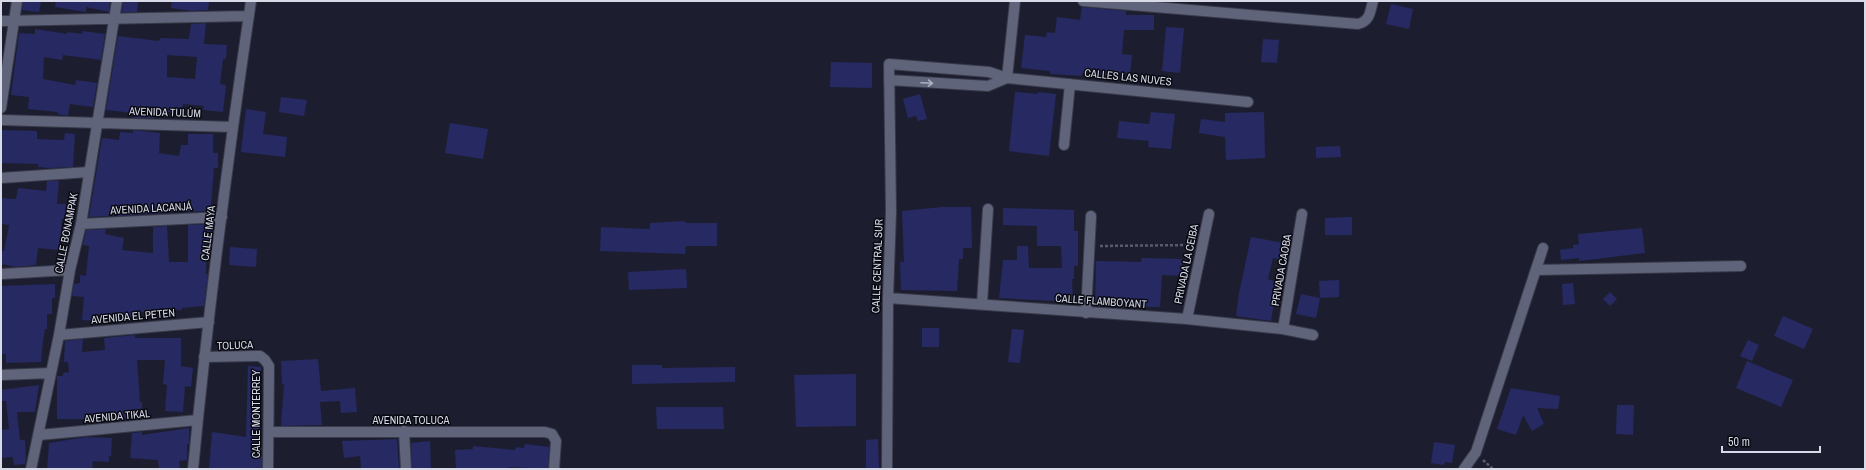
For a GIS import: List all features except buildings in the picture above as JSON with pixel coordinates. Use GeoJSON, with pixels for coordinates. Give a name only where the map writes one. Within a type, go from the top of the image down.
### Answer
{"type":"FeatureCollection","features":[{"type":"Feature","properties":{"kind":"street"},"geometry":{"type":"LineString","coordinates":[[1,108],[17,1]]}},
{"type":"Feature","properties":{"kind":"street","name":"CALLE BONAMPAK"},"geometry":{"type":"LineString","coordinates":[[31,469],[59,335],[70,270],[81,224],[117,1]]}},
{"type":"Feature","properties":{"kind":"street","name":"CALLE MAYA"},"geometry":{"type":"LineString","coordinates":[[193,469],[204,358],[233,127],[251,1]]}},
{"type":"Feature","properties":{"kind":"street"},"geometry":{"type":"LineString","coordinates":[[1007,78],[1015,1]]}},
{"type":"Feature","properties":{"kind":"street"},"geometry":{"type":"LineString","coordinates":[[1083,1],[1358,24],[1364,23],[1369,19],[1373,1]]}},
{"type":"Feature","properties":{"kind":"street"},"geometry":{"type":"LineString","coordinates":[[1,21],[113,20],[249,16]]}},
{"type":"Feature","properties":{"kind":"street","name":"CALLES LAS NUVES"},"geometry":{"type":"LineString","coordinates":[[890,64],[990,72],[1007,78],[1248,102]]}},
{"type":"Feature","properties":{"kind":"street","name":"CALLE CENTRAL SUR"},"geometry":{"type":"LineString","coordinates":[[887,469],[888,298],[891,211],[888,80],[890,64]]}},
{"type":"Feature","properties":{"kind":"street","name":"CALLES LAS NUVES"},"geometry":{"type":"LineString","coordinates":[[888,80],[988,86],[1007,78]]}},
{"type":"Feature","properties":{"kind":"street"},"geometry":{"type":"LineString","coordinates":[[1064,145],[1070,84]]}},
{"type":"Feature","properties":{"kind":"street","name":"AVENIDA TULÚM"},"geometry":{"type":"LineString","coordinates":[[1,120],[233,127]]}},
{"type":"Feature","properties":{"kind":"street"},"geometry":{"type":"LineString","coordinates":[[1,178],[89,172]]}},
{"type":"Feature","properties":{"kind":"street"},"geometry":{"type":"LineString","coordinates":[[982,304],[988,209]]}},
{"type":"Feature","properties":{"kind":"street","name":"PRIVADA LA CEIBA"},"geometry":{"type":"LineString","coordinates":[[1188,319],[1209,214]]}},
{"type":"Feature","properties":{"kind":"street","name":"PRIVADA CAOBA"},"geometry":{"type":"LineString","coordinates":[[1283,329],[1302,214]]}},
{"type":"Feature","properties":{"kind":"street"},"geometry":{"type":"LineString","coordinates":[[1086,313],[1091,216]]}},
{"type":"Feature","properties":{"kind":"street","name":"AVENIDA LACANJÁ"},"geometry":{"type":"LineString","coordinates":[[81,224],[222,217]]}},
{"type":"Feature","properties":{"kind":"street"},"geometry":{"type":"LineString","coordinates":[[1464,469],[1476,452],[1543,248]]}},
{"type":"Feature","properties":{"kind":"street"},"geometry":{"type":"LineString","coordinates":[[1536,270],[1741,266]]}},
{"type":"Feature","properties":{"kind":"street"},"geometry":{"type":"LineString","coordinates":[[1,274],[70,270]]}},
{"type":"Feature","properties":{"kind":"street","name":"CALLE FLAMBOYANT"},"geometry":{"type":"LineString","coordinates":[[888,298],[1188,319],[1283,329],[1313,335]]}},
{"type":"Feature","properties":{"kind":"street","name":"AVENIDA EL PETEN"},"geometry":{"type":"LineString","coordinates":[[59,335],[209,322]]}},
{"type":"Feature","properties":{"kind":"street","name":"TOLUCA"},"geometry":{"type":"LineString","coordinates":[[204,358],[260,356],[265,360]]}},
{"type":"Feature","properties":{"kind":"street","name":"CALLE MONTERREY"},"geometry":{"type":"LineString","coordinates":[[265,360],[269,366],[268,469]]}},
{"type":"Feature","properties":{"kind":"street"},"geometry":{"type":"LineString","coordinates":[[1,375],[51,373]]}},
{"type":"Feature","properties":{"kind":"street","name":"AVENIDA TIKAL"},"geometry":{"type":"LineString","coordinates":[[39,435],[198,420]]}},
{"type":"Feature","properties":{"kind":"street"},"geometry":{"type":"LineString","coordinates":[[404,431],[406,469]]}},
{"type":"Feature","properties":{"kind":"street","name":"AVENIDA TOLUCA"},"geometry":{"type":"LineString","coordinates":[[269,432],[545,432],[552,434],[556,440],[554,469]]}},
{"type":"Feature","properties":{"kind":"path"},"geometry":{"type":"LineString","coordinates":[[1090,246],[1203,245]]}}]}
